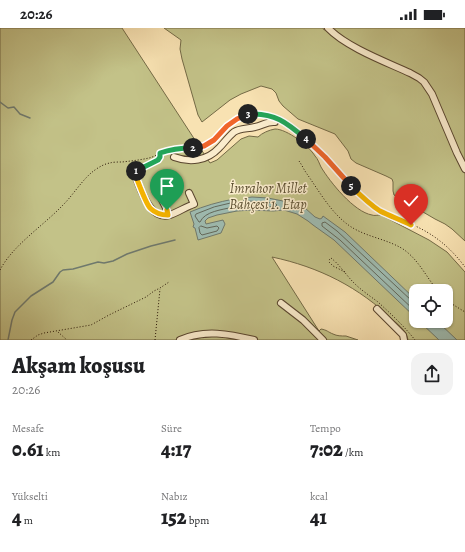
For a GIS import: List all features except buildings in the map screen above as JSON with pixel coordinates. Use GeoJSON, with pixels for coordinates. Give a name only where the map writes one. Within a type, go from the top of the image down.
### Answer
{"type":"FeatureCollection","features":[{"type":"Feature","properties":{"kind":"street"},"geometry":{"type":"LineString","coordinates":[[328,28],[338,37],[350,44],[410,73],[424,82],[432,94],[465,169]]}},
{"type":"Feature","properties":{"kind":"street"},"geometry":{"type":"LineString","coordinates":[[174,157],[190,161],[205,158],[217,150],[237,130],[258,126],[269,122],[275,122]]}},
{"type":"Feature","properties":{"kind":"street"},"geometry":{"type":"LineString","coordinates":[[134,172],[149,207],[159,214],[168,215],[194,204],[189,193]]}},
{"type":"Feature","properties":{"kind":"street"},"geometry":{"type":"LineString","coordinates":[[159,194],[168,215]]}},
{"type":"Feature","properties":{"kind":"street"},"geometry":{"type":"LineString","coordinates":[[282,303],[303,320],[323,340]]}},
{"type":"Feature","properties":{"kind":"street"},"geometry":{"type":"LineString","coordinates":[[377,309],[403,335],[404,340]]}},
{"type":"Feature","properties":{"kind":"street"},"geometry":{"type":"LineString","coordinates":[[180,340],[197,334],[216,334],[254,340]]}},
{"type":"Feature","properties":{"kind":"path"},"geometry":{"type":"LineString","coordinates":[[0,270],[23,242],[64,205],[91,173],[109,163],[150,158],[160,153],[178,148],[195,148],[204,146],[214,140],[227,126],[247,114],[268,115],[280,119],[290,126],[318,149],[343,178],[368,202],[379,210],[440,241],[449,248],[465,267]]}},
{"type":"Feature","properties":{"kind":"path"},"geometry":{"type":"LineString","coordinates":[[275,122],[290,126]]}},
{"type":"Feature","properties":{"kind":"path"},"geometry":{"type":"LineString","coordinates":[[164,152],[174,157]]}},
{"type":"Feature","properties":{"kind":"path"},"geometry":{"type":"LineString","coordinates":[[134,172],[158,160],[160,153]]}},
{"type":"Feature","properties":{"kind":"path"},"geometry":{"type":"LineString","coordinates":[[299,161],[321,194],[339,217],[348,225],[364,234],[393,244],[402,249],[420,265],[433,284]]}},
{"type":"Feature","properties":{"kind":"path"},"geometry":{"type":"LineString","coordinates":[[331,258],[345,272],[334,266],[329,262],[329,260],[331,258]]}},
{"type":"Feature","properties":{"kind":"path"},"geometry":{"type":"LineString","coordinates":[[31,340],[44,333],[91,325],[146,297],[170,282]]}},
{"type":"Feature","properties":{"kind":"path"},"geometry":{"type":"LineString","coordinates":[[155,340],[160,288]]}},
{"type":"Feature","properties":{"kind":"path"},"geometry":{"type":"LineString","coordinates":[[453,304],[465,312]]}},
{"type":"Feature","properties":{"kind":"path"},"geometry":{"type":"LineString","coordinates":[[58,331],[67,340]]}},
{"type":"Feature","properties":{"kind":"green space","name":"İmrahor Millet Bahçesi 1. Etap"},"geometry":{"type":"Polygon","coordinates":[[[0,28],[122,28],[210,163],[217,160],[241,139],[249,136],[258,137],[270,130],[275,129],[285,132],[297,139],[312,152],[336,188],[350,202],[365,213],[381,215],[429,240],[447,252],[465,272],[465,340],[408,340],[405,332],[399,325],[381,309],[352,288],[306,266],[272,257],[319,331],[323,329],[336,335],[346,336],[358,340],[0,340],[0,28]]]}},
{"type":"Feature","properties":{"kind":"green space"},"geometry":{"type":"Polygon","coordinates":[[[164,28],[323,28],[324,30],[329,28],[465,28],[465,241],[445,224],[394,195],[392,179],[356,163],[351,159],[348,151],[335,134],[298,119],[283,106],[272,89],[261,86],[241,94],[230,100],[202,122],[198,115],[182,59],[180,49],[181,40],[164,28]]]}},
{"type":"Feature","properties":{"kind":"water"},"geometry":{"type":"Polygon","coordinates":[[[245,198],[268,198],[288,202],[289,204],[305,208],[315,217],[320,219],[323,216],[345,232],[409,293],[409,311],[334,240],[297,214],[284,210],[252,210],[217,215],[208,218],[205,221],[206,224],[223,220],[225,224],[221,233],[198,240],[195,228],[193,227],[194,224],[190,212],[211,204],[234,199],[242,203],[245,198]]]}},
{"type":"Feature","properties":{"kind":"water"},"geometry":{"type":"Polygon","coordinates":[[[426,328],[444,328],[457,340],[439,340],[426,328]]]}},
{"type":"Feature","properties":{"kind":"waterway"},"geometry":{"type":"LineString","coordinates":[[0,102],[8,108],[14,107],[20,114],[30,118]]}},
{"type":"Feature","properties":{"kind":"waterway"},"geometry":{"type":"LineString","coordinates":[[8,340],[15,312],[31,296],[53,282],[63,270],[73,269],[98,262],[104,263],[113,261],[127,254],[175,240]]}},
{"type":"Feature","properties":{"kind":"route"},"geometry":{"type":"LineString","coordinates":[[167,210],[168,215],[163,215],[149,207],[134,172],[158,160],[160,153],[178,148],[195,148],[204,146],[219,136],[227,126],[237,119],[247,114],[255,114],[268,115],[280,119],[290,126],[314,146],[343,178],[368,202],[379,210],[411,225]]}}]}
